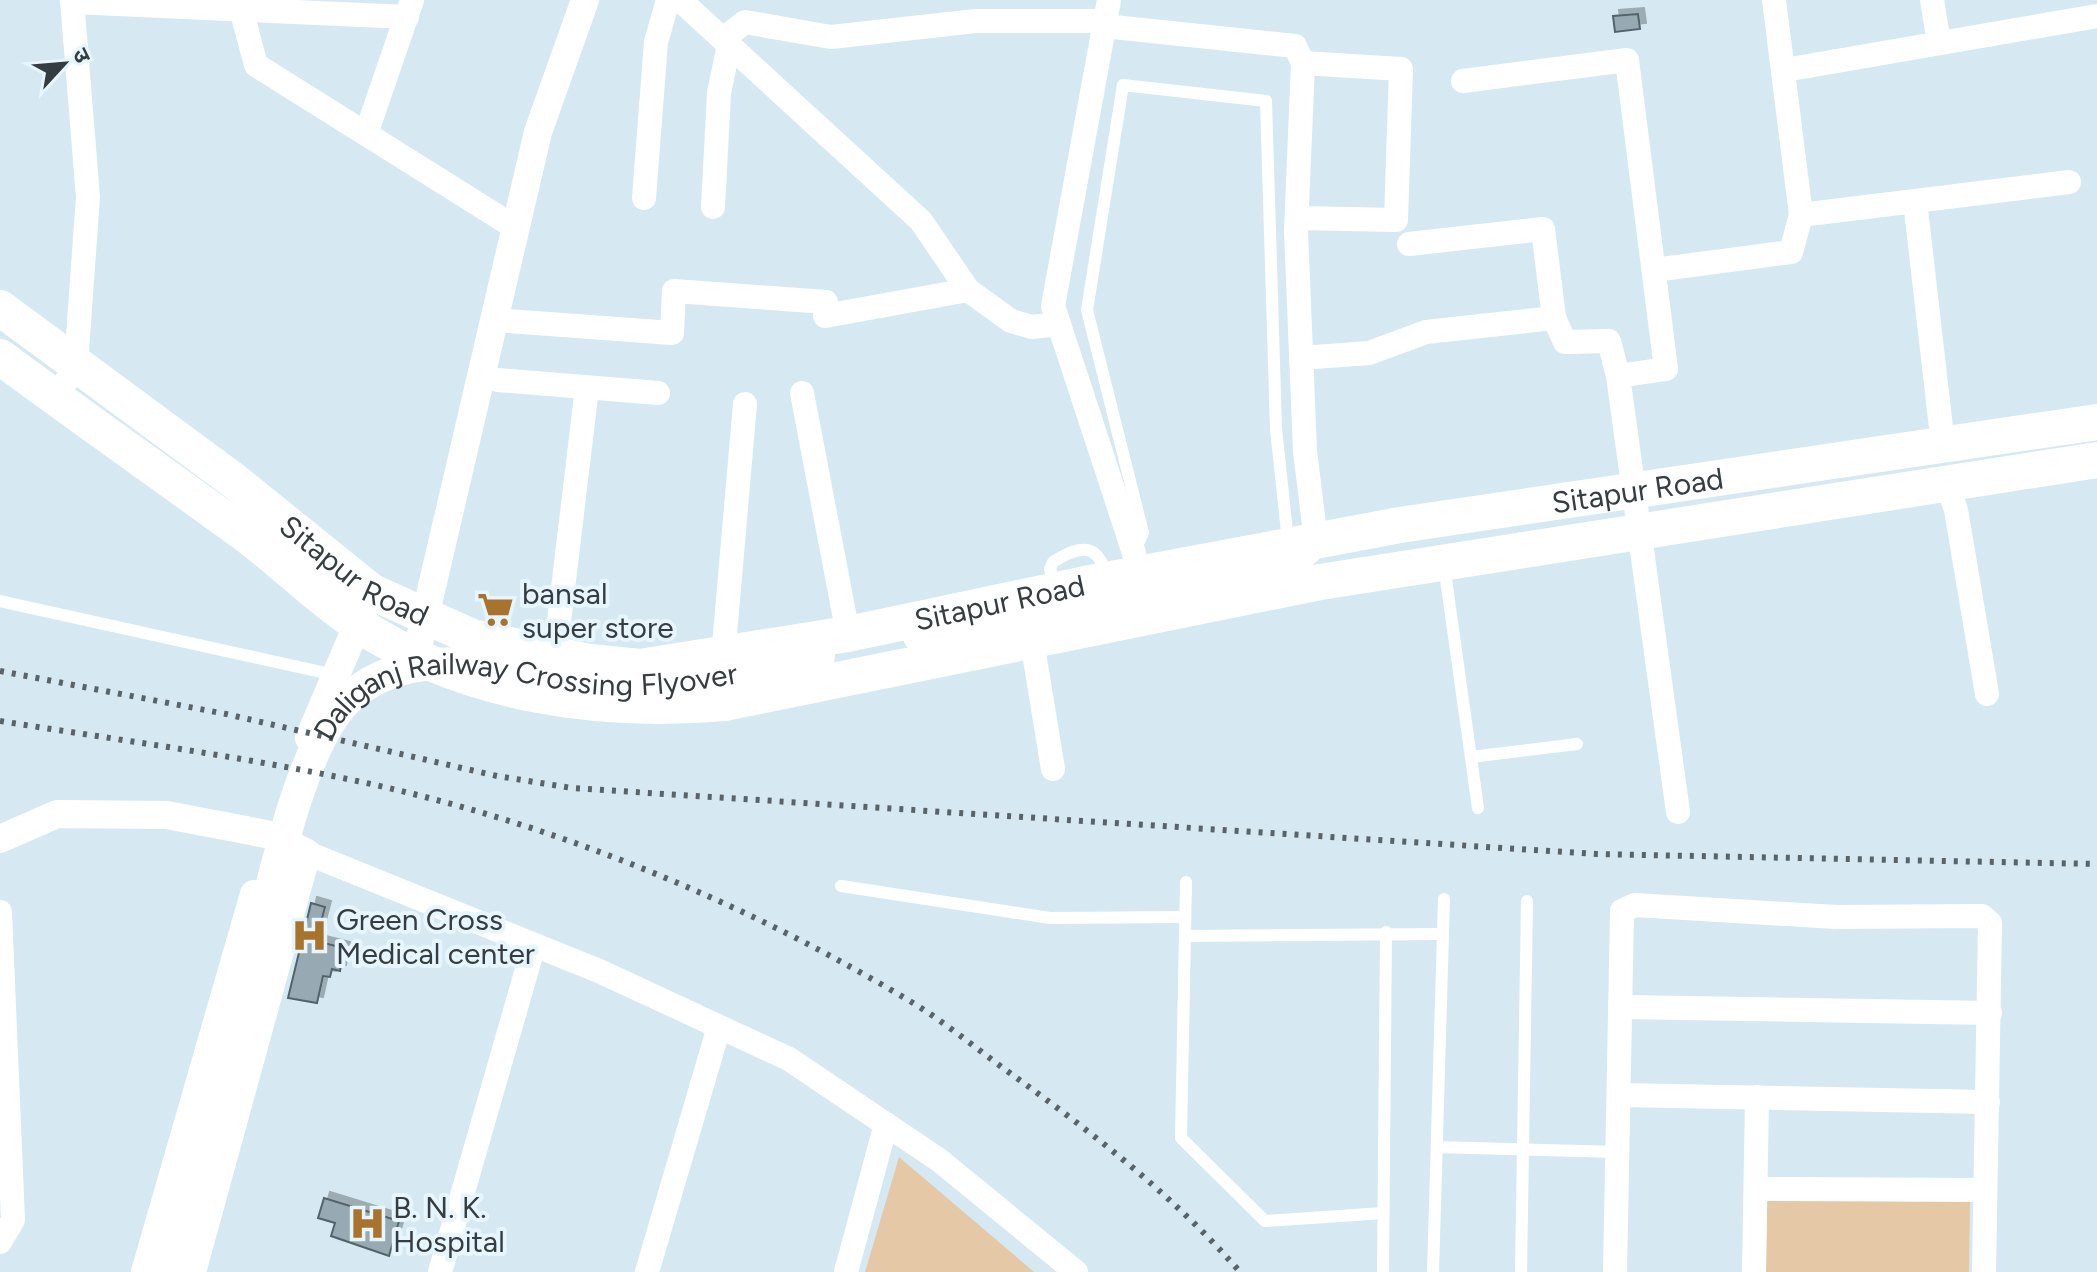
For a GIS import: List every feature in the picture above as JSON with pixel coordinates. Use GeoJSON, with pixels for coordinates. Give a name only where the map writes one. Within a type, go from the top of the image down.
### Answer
{"type":"FeatureCollection","features":[{"type":"Feature","properties":{"kind":"main road","name":"Sitapur Road"},"geometry":{"type":"LineString","coordinates":[[0,308],[233,480],[372,592],[472,637],[555,655],[640,667],[723,657],[848,634],[1057,590],[1126,570],[1297,551],[1632,491],[2097,422]]}},
{"type":"Feature","properties":{"kind":"main road","name":"Sitapur Road"},"geometry":{"type":"LineString","coordinates":[[0,357],[245,534],[357,624],[416,655],[463,677],[541,696],[673,708],[799,690],[1320,582],[2097,460]]}},
{"type":"Feature","properties":{"kind":"main road"},"geometry":{"type":"LineString","coordinates":[[1297,551],[1320,582]]}},
{"type":"Feature","properties":{"kind":"main road","name":"Daliganj Railway Crossing Flyover"},"geometry":{"type":"LineString","coordinates":[[169,1269],[276,870],[303,786],[332,718],[357,690],[398,671],[450,663],[592,683],[641,685],[710,676],[989,623],[1297,551]]}},
{"type":"Feature","properties":{"kind":"street"},"geometry":{"type":"LineString","coordinates":[[416,655],[538,132],[585,0]]}},
{"type":"Feature","properties":{"kind":"street"},"geometry":{"type":"LineString","coordinates":[[644,198],[656,42],[668,0]]}},
{"type":"Feature","properties":{"kind":"street"},"geometry":{"type":"LineString","coordinates":[[680,0],[921,221],[968,290],[1011,321],[1032,327],[1059,324]]}},
{"type":"Feature","properties":{"kind":"street"},"geometry":{"type":"LineString","coordinates":[[1654,270],[1791,252],[1801,215],[1774,0]]}},
{"type":"Feature","properties":{"kind":"street"},"geometry":{"type":"LineString","coordinates":[[1932,0],[1939,43]]}},
{"type":"Feature","properties":{"kind":"street"},"geometry":{"type":"LineString","coordinates":[[56,399],[76,364],[88,197],[72,1],[241,9],[409,8],[366,134]]}},
{"type":"Feature","properties":{"kind":"street"},"geometry":{"type":"LineString","coordinates":[[241,9],[256,65],[516,228]]}},
{"type":"Feature","properties":{"kind":"street"},"geometry":{"type":"LineString","coordinates":[[1106,16],[1053,306],[1126,570]]}},
{"type":"Feature","properties":{"kind":"street"},"geometry":{"type":"LineString","coordinates":[[713,207],[719,93],[726,42],[745,22],[831,37],[976,21],[1106,16],[1295,46],[1303,63],[1297,218],[1305,451],[1297,551]]}},
{"type":"Feature","properties":{"kind":"street"},"geometry":{"type":"LineString","coordinates":[[1785,70],[2097,16]]}},
{"type":"Feature","properties":{"kind":"street"},"geometry":{"type":"LineString","coordinates":[[1463,81],[1627,60],[1666,369],[1618,376]]}},
{"type":"Feature","properties":{"kind":"street"},"geometry":{"type":"LineString","coordinates":[[1297,218],[1396,220],[1401,69],[1303,63]]}},
{"type":"Feature","properties":{"kind":"street"},"geometry":{"type":"LineString","coordinates":[[1801,215],[2069,182]]}},
{"type":"Feature","properties":{"kind":"street"},"geometry":{"type":"LineString","coordinates":[[1915,201],[1943,445]]}},
{"type":"Feature","properties":{"kind":"street"},"geometry":{"type":"LineString","coordinates":[[1409,244],[1543,229],[1554,318],[1565,342],[1609,341],[1618,376],[1678,812]]}},
{"type":"Feature","properties":{"kind":"street"},"geometry":{"type":"LineString","coordinates":[[495,320],[672,333],[674,291],[826,302],[825,316],[968,290]]}},
{"type":"Feature","properties":{"kind":"street"},"geometry":{"type":"LineString","coordinates":[[1301,358],[1369,353],[1426,332],[1554,318]]}},
{"type":"Feature","properties":{"kind":"street"},"geometry":{"type":"LineString","coordinates":[[498,380],[658,393]]}},
{"type":"Feature","properties":{"kind":"street"},"geometry":{"type":"LineString","coordinates":[[555,655],[587,388]]}},
{"type":"Feature","properties":{"kind":"street"},"geometry":{"type":"LineString","coordinates":[[802,393],[848,634]]}},
{"type":"Feature","properties":{"kind":"street"},"geometry":{"type":"LineString","coordinates":[[723,657],[745,404]]}},
{"type":"Feature","properties":{"kind":"street"},"geometry":{"type":"LineString","coordinates":[[1947,483],[1956,510],[1987,694]]}},
{"type":"Feature","properties":{"kind":"street"},"geometry":{"type":"LineString","coordinates":[[169,1269],[271,835],[372,592]]}},
{"type":"Feature","properties":{"kind":"street"},"geometry":{"type":"LineString","coordinates":[[1032,641],[1053,769]]}},
{"type":"Feature","properties":{"kind":"street"},"geometry":{"type":"LineString","coordinates":[[0,839],[57,814],[167,815],[271,835],[307,853],[534,945],[789,1059],[939,1160],[1076,1272]]}},
{"type":"Feature","properties":{"kind":"street"},"geometry":{"type":"LineString","coordinates":[[169,1269],[307,853]]}},
{"type":"Feature","properties":{"kind":"street"},"geometry":{"type":"LineString","coordinates":[[1615,1272],[1622,911],[1635,905],[1836,917],[1982,916],[1990,923],[1984,1272]]}},
{"type":"Feature","properties":{"kind":"street"},"geometry":{"type":"LineString","coordinates":[[0,912],[13,1220],[0,1242]]}},
{"type":"Feature","properties":{"kind":"street"},"geometry":{"type":"LineString","coordinates":[[440,1272],[534,945]]}},
{"type":"Feature","properties":{"kind":"street"},"geometry":{"type":"LineString","coordinates":[[1621,1007],[1990,1013]]}},
{"type":"Feature","properties":{"kind":"street"},"geometry":{"type":"LineString","coordinates":[[647,1272],[719,1027]]}},
{"type":"Feature","properties":{"kind":"street"},"geometry":{"type":"LineString","coordinates":[[1619,1095],[1988,1102]]}},
{"type":"Feature","properties":{"kind":"street"},"geometry":{"type":"LineString","coordinates":[[1754,1272],[1757,1097]]}},
{"type":"Feature","properties":{"kind":"street"},"geometry":{"type":"LineString","coordinates":[[846,1272],[886,1124]]}},
{"type":"Feature","properties":{"kind":"street"},"geometry":{"type":"LineString","coordinates":[[1756,1189],[1985,1190]]}},
{"type":"Feature","properties":{"kind":"lane"},"geometry":{"type":"LineString","coordinates":[[1126,570],[1143,533],[1087,310],[1123,85],[1266,101],[1276,429],[1297,551]]}},
{"type":"Feature","properties":{"kind":"lane"},"geometry":{"type":"LineString","coordinates":[[1444,562],[1478,808]]}},
{"type":"Feature","properties":{"kind":"lane"},"geometry":{"type":"LineString","coordinates":[[0,601],[206,650],[335,675]]}},
{"type":"Feature","properties":{"kind":"lane"},"geometry":{"type":"LineString","coordinates":[[1471,757],[1577,744]]}},
{"type":"Feature","properties":{"kind":"lane"},"geometry":{"type":"LineString","coordinates":[[1186,882],[1181,1138],[1265,1221],[1383,1213]]}},
{"type":"Feature","properties":{"kind":"lane"},"geometry":{"type":"LineString","coordinates":[[841,886],[1050,918],[1185,917]]}},
{"type":"Feature","properties":{"kind":"lane"},"geometry":{"type":"LineString","coordinates":[[1433,1272],[1444,899]]}},
{"type":"Feature","properties":{"kind":"lane"},"geometry":{"type":"LineString","coordinates":[[1521,1272],[1527,901]]}},
{"type":"Feature","properties":{"kind":"lane"},"geometry":{"type":"LineString","coordinates":[[1185,936],[1386,932],[1443,934]]}},
{"type":"Feature","properties":{"kind":"lane"},"geometry":{"type":"LineString","coordinates":[[1383,1272],[1386,932]]}},
{"type":"Feature","properties":{"kind":"lane"},"geometry":{"type":"LineString","coordinates":[[1437,1147],[1617,1152]]}},
{"type":"Feature","properties":{"kind":"shaded area"},"geometry":{"type":"Polygon","coordinates":[[[899,1157],[1034,1272],[865,1272],[899,1157]]]}},
{"type":"Feature","properties":{"kind":"shaded area"},"geometry":{"type":"Polygon","coordinates":[[[1767,1196],[1970,1199],[1969,1272],[1766,1272],[1767,1196]]]}},
{"type":"Feature","properties":{"kind":"building"},"geometry":{"type":"Polygon","coordinates":[[[1638,14],[1640,29],[1615,32],[1613,16],[1638,14]]]}},
{"type":"Feature","properties":{"kind":"building"},"geometry":{"type":"Polygon","coordinates":[[[311,903],[325,907],[316,941],[344,948],[340,971],[332,969],[330,977],[323,976],[317,1003],[288,998],[311,903]]]}},
{"type":"Feature","properties":{"kind":"building"},"geometry":{"type":"Polygon","coordinates":[[[324,1198],[399,1221],[389,1256],[331,1236],[335,1223],[318,1218],[324,1198]]]}},
{"type":"Feature","properties":{"kind":"railway"},"geometry":{"type":"LineString","coordinates":[[0,671],[226,714],[497,776],[572,788],[1596,854],[2097,864]]}},
{"type":"Feature","properties":{"kind":"railway"},"geometry":{"type":"LineString","coordinates":[[0,721],[268,764],[430,798],[575,843],[717,900],[853,968],[942,1023],[1133,1168],[1189,1218],[1240,1272]]}},
{"type":"Feature","properties":{"kind":"place","name":"bansal super store"},"geometry":{"type":"Point","coordinates":[496,610]}},
{"type":"Feature","properties":{"kind":"place","name":"Green Cross Medical center"},"geometry":{"type":"Point","coordinates":[310,936]}},
{"type":"Feature","properties":{"kind":"place","name":"B. N. K. Hospital"},"geometry":{"type":"Point","coordinates":[367,1224]}}]}
